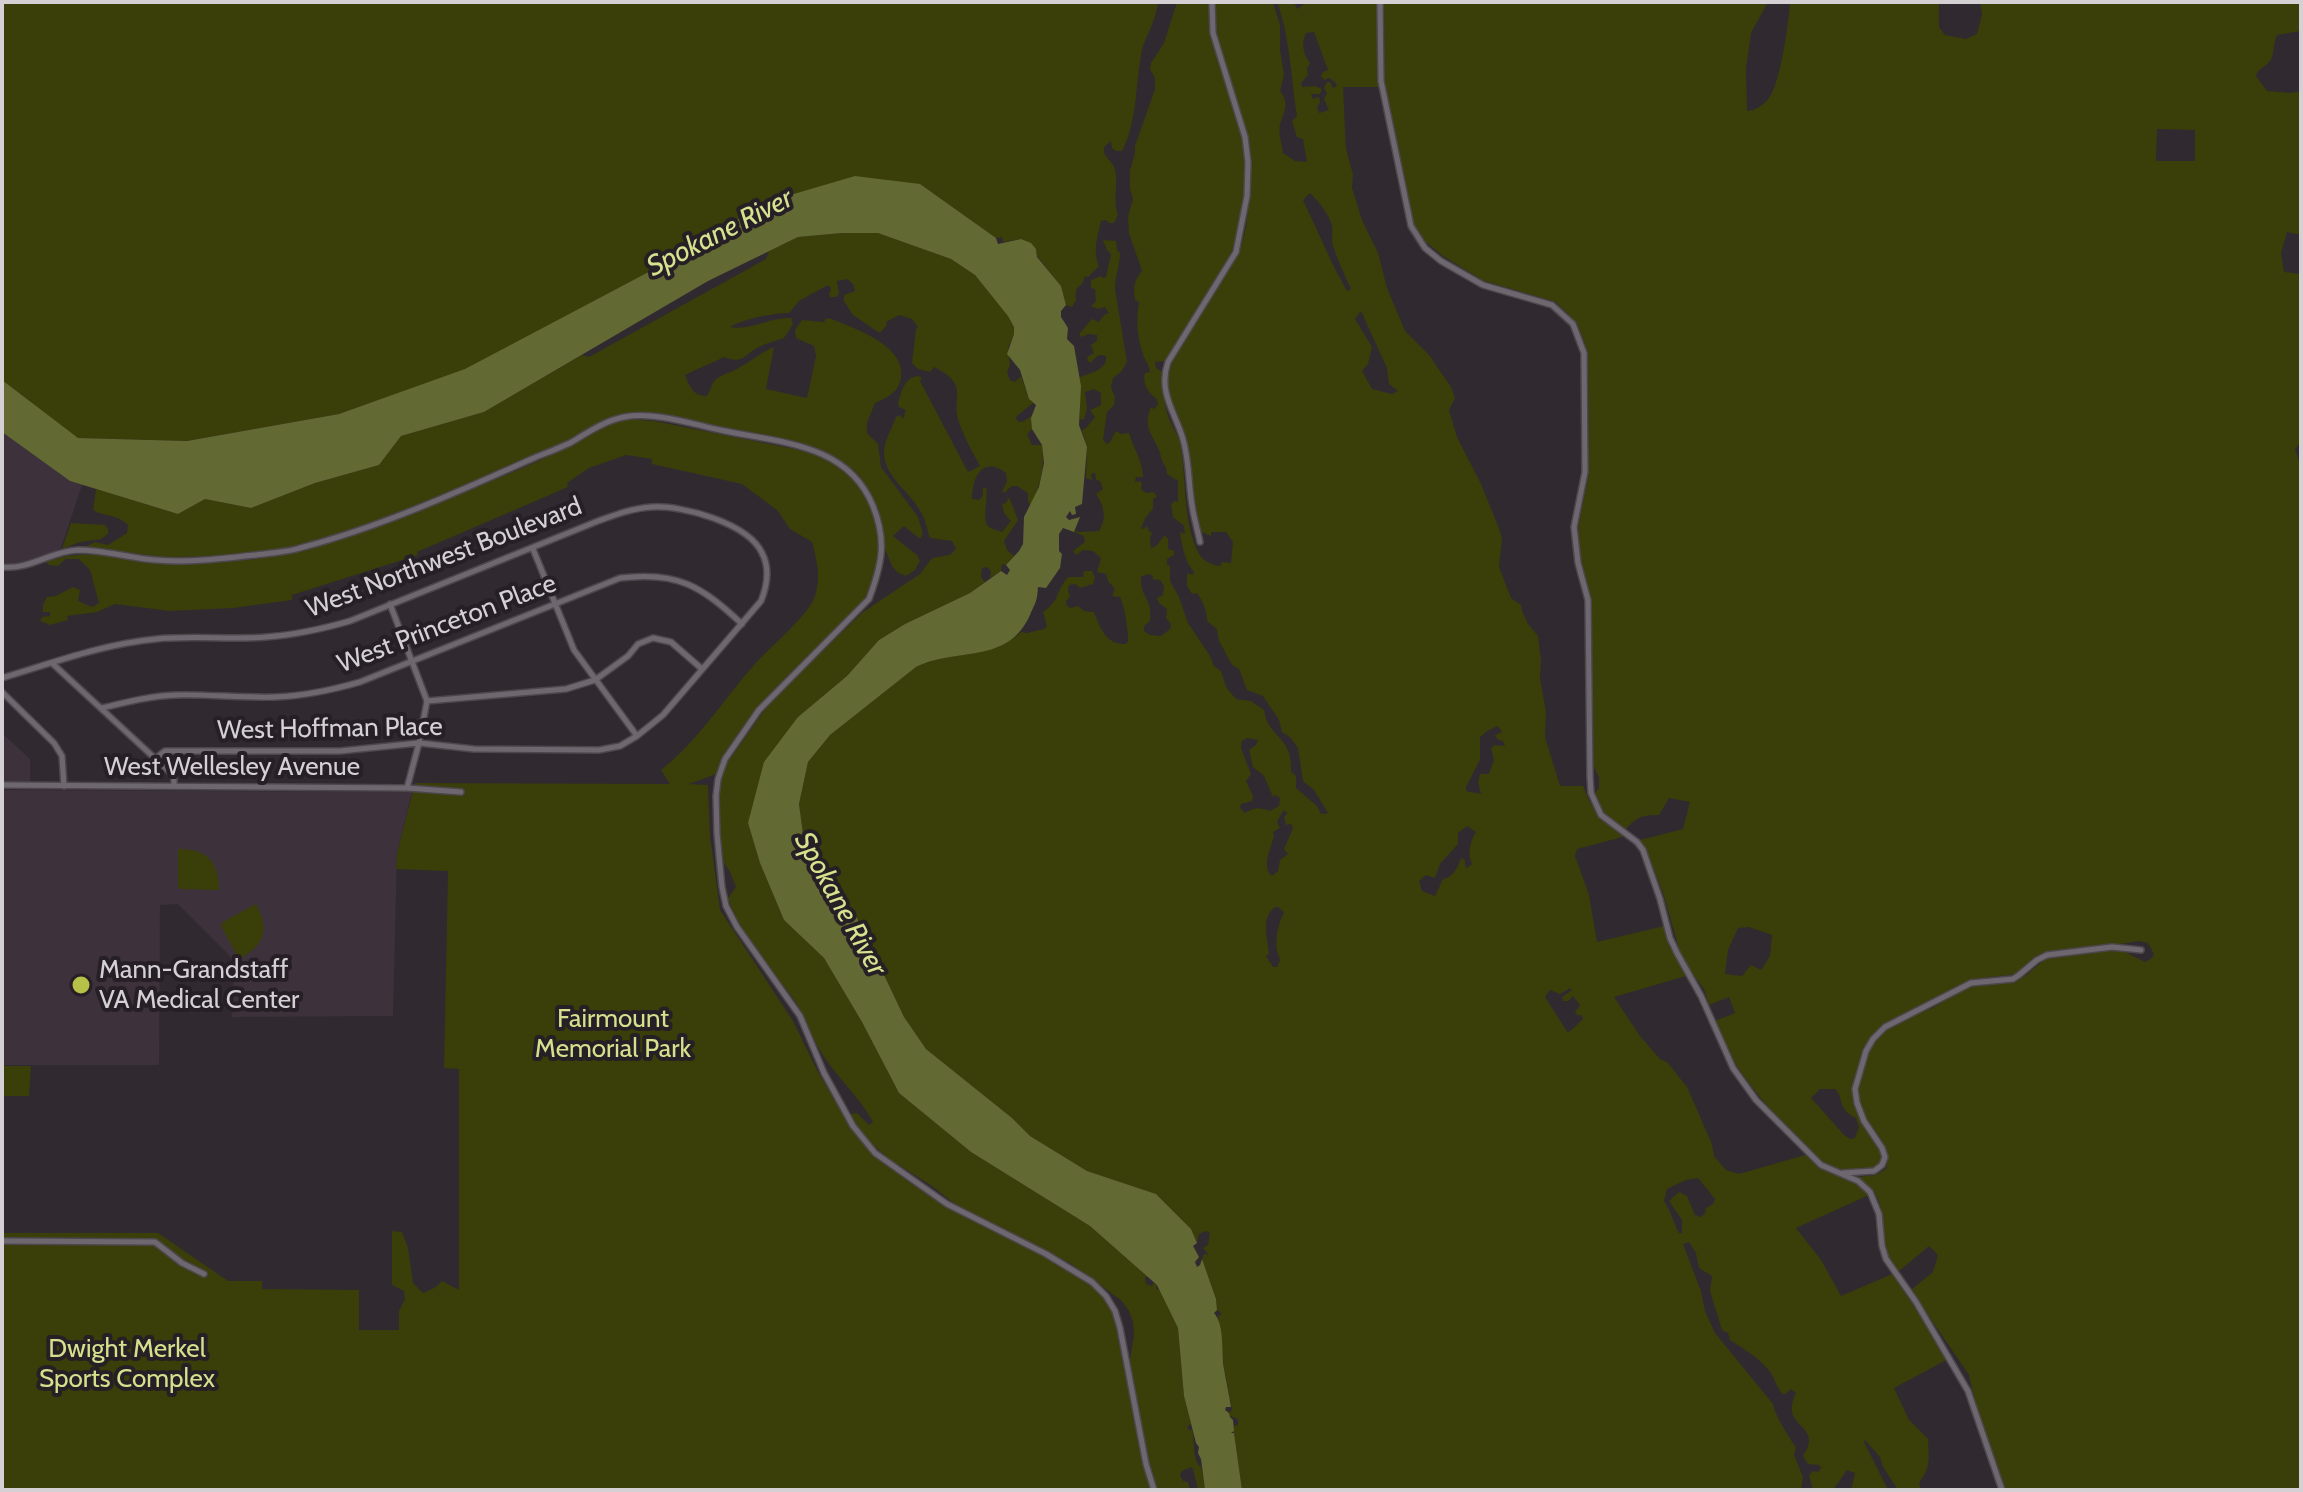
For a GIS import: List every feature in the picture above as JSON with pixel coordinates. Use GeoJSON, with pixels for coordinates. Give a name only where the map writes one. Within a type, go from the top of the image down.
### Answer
{"type":"FeatureCollection","features":[{"type":"Feature","properties":{"kind":"street"},"geometry":{"type":"LineString","coordinates":[[1200,542],[1182,436],[1172,414],[1165,372],[1168,362],[1236,252],[1247,196],[1248,162],[1245,137],[1213,33],[1212,2]]}},
{"type":"Feature","properties":{"kind":"street"},"geometry":{"type":"LineString","coordinates":[[1380,2],[1381,81],[1411,226],[1425,248],[1483,285],[1552,305],[1573,324],[1584,353],[1585,472],[1574,527],[1578,563],[1588,600],[1591,793],[1601,815],[1643,850],[1670,938],[1701,996],[1733,1068],[1756,1100],[1802,1148],[1821,1165],[1858,1181],[1876,1203],[1886,1259],[1916,1302],[1968,1391],[2002,1490]]}},
{"type":"Feature","properties":{"kind":"street"},"geometry":{"type":"LineString","coordinates":[[2,567],[26,566],[60,553],[79,550],[155,560],[197,561],[297,549],[362,529],[459,491],[626,416],[656,417],[797,446],[833,458],[854,473],[869,496],[879,521],[883,550],[878,576],[869,599],[759,710],[725,759],[716,796],[717,834],[726,906],[737,927],[800,1016],[824,1073],[853,1126],[875,1153],[947,1204],[1072,1268],[1106,1296],[1120,1328],[1146,1464],[1154,1490]]}},
{"type":"Feature","properties":{"kind":"street","name":"West Northwest Boulevard"},"geometry":{"type":"LineString","coordinates":[[2,678],[125,642],[264,638],[298,634],[350,621],[598,521],[630,510],[651,507],[672,507],[711,518],[750,538],[762,553],[767,571],[766,588],[761,601],[742,624]]}},
{"type":"Feature","properties":{"kind":"street"},"geometry":{"type":"LineString","coordinates":[[533,549],[574,650],[637,736]]}},
{"type":"Feature","properties":{"kind":"street","name":"West Princeton Place"},"geometry":{"type":"LineString","coordinates":[[102,708],[137,699],[175,695],[275,697],[318,692],[360,682],[620,578],[648,575],[676,580],[713,597],[742,624]]}},
{"type":"Feature","properties":{"kind":"street"},"geometry":{"type":"LineString","coordinates":[[390,604],[427,701],[407,788]]}},
{"type":"Feature","properties":{"kind":"street","name":"West Hoffman Place"},"geometry":{"type":"LineString","coordinates":[[156,758],[165,751],[340,751],[419,743],[474,749],[599,750],[620,746],[663,715],[742,624]]}},
{"type":"Feature","properties":{"kind":"street"},"geometry":{"type":"LineString","coordinates":[[427,701],[555,691],[595,680],[628,656],[638,644],[653,638],[671,642],[702,669]]}},
{"type":"Feature","properties":{"kind":"street"},"geometry":{"type":"LineString","coordinates":[[52,663],[174,776],[174,786]]}},
{"type":"Feature","properties":{"kind":"street"},"geometry":{"type":"LineString","coordinates":[[2,692],[54,743],[62,756],[64,786]]}},
{"type":"Feature","properties":{"kind":"street","name":"West Wellesley Avenue"},"geometry":{"type":"LineString","coordinates":[[2,785],[407,788],[461,792]]}},
{"type":"Feature","properties":{"kind":"street"},"geometry":{"type":"LineString","coordinates":[[1841,1174],[1874,1171],[1882,1165],[1885,1157],[1864,1121],[1855,1089],[1866,1051],[1885,1027],[1971,983],[2013,979],[2047,955],[2112,947],[2141,950]]}},
{"type":"Feature","properties":{"kind":"street"},"geometry":{"type":"LineString","coordinates":[[2,1241],[155,1242],[182,1263],[204,1274]]}},
{"type":"Feature","properties":{"kind":"shaded area"},"geometry":{"type":"Polygon","coordinates":[[[2,432],[70,481],[82,485],[61,548],[49,556],[18,564],[2,563],[2,432]]]}},
{"type":"Feature","properties":{"kind":"shaded area"},"geometry":{"type":"Polygon","coordinates":[[[2,733],[30,759],[30,782],[2,781],[2,733]]]}},
{"type":"Feature","properties":{"kind":"shaded area"},"geometry":{"type":"Polygon","coordinates":[[[2,790],[412,792],[397,853],[393,1016],[232,1017],[234,967],[229,955],[178,904],[160,905],[159,1065],[2,1065],[2,790]]]}},
{"type":"Feature","properties":{"kind":"green space"},"geometry":{"type":"Polygon","coordinates":[[[2,2],[1159,2],[1142,50],[1134,115],[1127,139],[1122,151],[1112,148],[1111,141],[1104,147],[1115,169],[1118,215],[1114,223],[1101,221],[1096,249],[1099,266],[1088,277],[1085,276],[1072,307],[1066,305],[1061,286],[1037,256],[1036,249],[1021,239],[1003,242],[1002,237],[996,238],[920,184],[763,203],[694,248],[465,370],[339,414],[187,441],[77,438],[2,380],[2,2]]]}},
{"type":"Feature","properties":{"kind":"green space"},"geometry":{"type":"Polygon","coordinates":[[[1177,2],[1210,2],[1213,39],[1245,153],[1244,199],[1239,230],[1230,256],[1166,361],[1155,362],[1156,368],[1162,372],[1166,409],[1180,443],[1187,513],[1194,541],[1203,559],[1220,566],[1222,562],[1231,563],[1233,542],[1226,532],[1211,532],[1211,536],[1201,532],[1187,456],[1167,382],[1167,370],[1240,251],[1246,227],[1251,153],[1218,43],[1215,2],[1273,2],[1280,25],[1284,75],[1280,91],[1285,100],[1280,127],[1283,153],[1295,161],[1307,162],[1303,139],[1297,137],[1292,121],[1297,116],[1287,43],[1277,2],[1294,2],[1297,9],[1307,2],[1377,2],[1379,87],[1343,87],[1346,149],[1353,174],[1352,188],[1362,220],[1378,253],[1387,288],[1405,331],[1429,355],[1455,398],[1449,410],[1457,437],[1500,531],[1499,567],[1511,598],[1521,605],[1528,624],[1538,636],[1540,678],[1546,712],[1545,737],[1560,786],[1583,786],[1599,816],[1626,836],[1577,849],[1575,856],[1589,895],[1597,942],[1664,926],[1668,943],[1686,976],[1614,997],[1640,1036],[1687,1087],[1712,1144],[1714,1156],[1726,1170],[1739,1174],[1805,1155],[1821,1169],[1861,1186],[1869,1195],[1796,1228],[1821,1260],[1841,1296],[1892,1274],[1948,1359],[1894,1388],[1909,1420],[1928,1439],[1928,1462],[1919,1483],[1921,1490],[1898,1490],[1880,1457],[1865,1440],[1888,1490],[1851,1490],[1855,1473],[1847,1470],[1833,1490],[1813,1490],[1809,1475],[1821,1468],[1808,1464],[1803,1456],[1809,1445],[1808,1436],[1792,1411],[1796,1393],[1791,1389],[1784,1395],[1767,1368],[1730,1340],[1728,1333],[1722,1330],[1710,1291],[1712,1276],[1699,1268],[1696,1253],[1689,1242],[1683,1244],[1701,1291],[1705,1311],[1715,1333],[1773,1404],[1796,1448],[1794,1455],[1803,1477],[1801,1490],[1242,1490],[1233,1426],[1238,1425],[1238,1419],[1229,1413],[1232,1409],[1218,1316],[1222,1314],[1217,1310],[1202,1259],[1204,1254],[1209,1255],[1203,1248],[1208,1245],[1210,1233],[1199,1234],[1197,1243],[1191,1229],[1156,1194],[1087,1171],[1030,1136],[926,1049],[904,1017],[857,918],[805,849],[799,804],[808,762],[830,735],[916,667],[943,658],[984,651],[1010,641],[1021,632],[1044,629],[1047,626],[1043,612],[1053,603],[1068,577],[1083,577],[1084,571],[1092,571],[1095,578],[1093,584],[1080,588],[1076,584],[1069,585],[1067,606],[1094,612],[1101,629],[1113,642],[1126,644],[1128,641],[1120,597],[1112,596],[1115,589],[1106,574],[1097,572],[1101,558],[1093,551],[1083,550],[1076,555],[1073,551],[1085,542],[1084,536],[1074,532],[1099,531],[1104,517],[1096,494],[1103,489],[1100,481],[1096,480],[1095,473],[1091,475],[1092,480],[1086,478],[1087,448],[1082,430],[1095,417],[1090,410],[1101,405],[1101,393],[1094,389],[1085,392],[1087,409],[1084,420],[1080,419],[1080,377],[1102,367],[1106,356],[1099,355],[1091,363],[1088,361],[1087,357],[1094,353],[1091,345],[1097,341],[1097,335],[1081,337],[1079,334],[1092,319],[1099,322],[1109,313],[1105,307],[1098,309],[1091,306],[1096,301],[1091,280],[1106,277],[1111,254],[1103,240],[1116,241],[1120,253],[1115,289],[1127,362],[1113,378],[1114,405],[1107,412],[1103,440],[1107,444],[1110,442],[1116,431],[1129,433],[1143,477],[1136,477],[1135,482],[1140,481],[1141,489],[1146,493],[1154,492],[1157,497],[1153,499],[1153,509],[1141,528],[1147,526],[1152,533],[1151,548],[1165,535],[1168,549],[1174,551],[1174,555],[1167,559],[1170,581],[1188,623],[1236,699],[1251,701],[1264,710],[1270,727],[1288,751],[1291,772],[1296,776],[1296,788],[1317,806],[1321,814],[1328,813],[1314,790],[1303,781],[1298,748],[1282,732],[1279,720],[1263,696],[1247,690],[1239,669],[1232,665],[1219,641],[1217,629],[1207,621],[1197,593],[1192,594],[1187,586],[1187,573],[1193,575],[1194,572],[1183,548],[1180,532],[1185,534],[1184,526],[1173,517],[1171,505],[1174,501],[1178,502],[1178,481],[1167,474],[1148,425],[1151,407],[1154,409],[1158,404],[1144,381],[1145,373],[1150,372],[1139,341],[1139,302],[1135,300],[1134,292],[1142,271],[1129,233],[1128,216],[1133,199],[1130,171],[1135,146],[1155,89],[1151,63],[1164,43],[1177,2]],[[1314,32],[1306,33],[1304,41],[1310,63],[1308,75],[1301,83],[1302,87],[1322,89],[1320,94],[1311,94],[1313,99],[1319,97],[1319,113],[1329,110],[1324,99],[1327,82],[1333,88],[1337,86],[1329,78],[1324,80],[1321,76],[1328,70],[1314,32]],[[1310,193],[1303,200],[1347,291],[1351,289],[1333,246],[1331,222],[1310,193]],[[1361,311],[1355,319],[1372,347],[1368,364],[1362,371],[1372,389],[1392,394],[1398,391],[1389,384],[1387,368],[1361,311]],[[1148,574],[1141,577],[1150,613],[1150,621],[1144,626],[1144,631],[1161,636],[1170,629],[1171,624],[1166,618],[1167,609],[1157,598],[1163,595],[1164,586],[1148,574]],[[1498,726],[1480,737],[1480,760],[1466,791],[1481,794],[1478,783],[1480,774],[1489,774],[1494,760],[1491,749],[1494,745],[1505,746],[1495,735],[1502,732],[1498,726]],[[1247,738],[1242,741],[1241,748],[1251,774],[1246,781],[1252,801],[1241,804],[1240,808],[1245,813],[1257,808],[1270,811],[1279,806],[1280,798],[1273,797],[1264,776],[1253,767],[1249,750],[1258,740],[1247,738]],[[1286,811],[1277,822],[1280,828],[1273,832],[1267,862],[1272,876],[1278,871],[1280,860],[1288,854],[1284,849],[1293,828],[1291,824],[1286,825],[1286,811]],[[1467,826],[1458,833],[1458,844],[1440,864],[1435,878],[1426,875],[1419,881],[1422,891],[1435,896],[1443,879],[1452,874],[1461,858],[1465,860],[1467,868],[1472,864],[1470,848],[1476,832],[1467,826]],[[1275,907],[1268,917],[1269,954],[1266,956],[1273,967],[1277,967],[1280,960],[1277,936],[1284,912],[1275,907]],[[1570,988],[1560,994],[1550,990],[1545,997],[1568,1033],[1583,1019],[1575,1012],[1580,1005],[1573,996],[1563,1001],[1562,997],[1572,990],[1570,988]],[[1698,1178],[1667,1189],[1664,1201],[1679,1233],[1682,1233],[1682,1220],[1669,1201],[1679,1192],[1687,1196],[1695,1215],[1700,1217],[1715,1199],[1698,1178]]]}},
{"type":"Feature","properties":{"kind":"green space"},"geometry":{"type":"Polygon","coordinates":[[[1384,2],[1768,2],[1751,33],[1746,69],[1747,111],[1762,105],[1773,91],[1783,52],[1790,2],[1939,2],[1939,27],[1945,35],[1966,39],[1977,34],[1982,14],[1980,2],[2301,2],[2301,31],[2277,35],[2272,58],[2256,76],[2267,91],[2301,91],[2301,235],[2287,232],[2281,253],[2284,272],[2301,274],[2301,442],[2295,449],[2301,467],[2301,1490],[2006,1490],[1977,1410],[1969,1375],[1911,1290],[1933,1272],[1938,1255],[1929,1246],[1898,1272],[1886,1250],[1879,1201],[1868,1185],[1857,1177],[1876,1175],[1886,1169],[1888,1159],[1859,1099],[1862,1065],[1867,1054],[1890,1028],[1970,986],[2017,980],[2047,959],[2112,950],[2125,952],[2145,962],[2154,954],[2148,943],[2139,941],[2077,951],[2048,952],[2036,956],[2017,974],[1973,979],[1890,1021],[1871,1037],[1862,1053],[1853,1089],[1855,1105],[1881,1150],[1880,1162],[1874,1168],[1847,1171],[1829,1165],[1784,1125],[1737,1066],[1715,1021],[1735,1013],[1729,997],[1709,1005],[1704,989],[1682,959],[1664,896],[1640,840],[1683,829],[1690,802],[1669,798],[1659,815],[1640,818],[1626,829],[1606,815],[1595,793],[1599,788],[1599,777],[1594,767],[1591,601],[1580,562],[1578,527],[1589,473],[1588,352],[1577,323],[1556,302],[1484,281],[1426,242],[1414,226],[1385,86],[1384,2]],[[2157,129],[2156,161],[2195,161],[2195,130],[2157,129]],[[1749,927],[1738,928],[1728,950],[1725,974],[1742,976],[1751,965],[1761,970],[1770,956],[1772,935],[1749,927]],[[1820,1089],[1811,1098],[1845,1136],[1855,1138],[1859,1127],[1856,1118],[1843,1107],[1835,1089],[1820,1089]]]}},
{"type":"Feature","properties":{"kind":"green space"},"geometry":{"type":"Polygon","coordinates":[[[879,233],[951,259],[975,275],[1008,315],[1014,327],[1008,348],[1010,365],[1007,373],[1010,380],[1015,382],[1021,376],[1033,403],[1016,419],[1024,421],[1033,415],[1032,429],[1027,434],[1032,445],[1042,445],[1042,469],[1031,507],[1028,493],[1017,486],[1004,493],[1002,491],[1007,482],[1006,473],[991,467],[980,471],[972,499],[979,500],[983,496],[983,488],[986,488],[987,524],[1002,532],[1011,521],[1004,513],[1002,504],[1009,497],[1018,520],[1004,541],[1007,550],[1014,556],[990,578],[991,571],[987,567],[982,568],[981,577],[985,582],[970,593],[879,640],[847,676],[798,717],[748,823],[760,863],[784,920],[824,958],[899,1093],[971,1152],[1090,1226],[1147,1276],[1146,1284],[1152,1286],[1154,1282],[1157,1285],[1156,1289],[1160,1290],[1178,1328],[1184,1396],[1191,1424],[1187,1427],[1190,1431],[1192,1429],[1195,1458],[1201,1466],[1205,1490],[1198,1490],[1191,1467],[1180,1475],[1183,1481],[1188,1482],[1190,1490],[1158,1490],[1129,1365],[1133,1322],[1122,1301],[1070,1263],[955,1204],[888,1158],[869,1141],[852,1120],[851,1114],[857,1113],[869,1125],[873,1122],[821,1052],[797,1004],[747,937],[728,898],[736,887],[724,863],[719,826],[720,779],[727,763],[771,701],[863,612],[920,574],[932,558],[950,555],[956,549],[952,541],[930,538],[918,506],[894,478],[886,463],[884,450],[888,436],[896,417],[900,415],[903,419],[906,410],[898,403],[902,389],[910,379],[919,376],[968,472],[980,466],[960,425],[953,380],[934,367],[930,372],[918,369],[912,363],[918,327],[912,319],[899,315],[886,322],[887,325],[878,332],[853,315],[844,301],[844,295],[855,291],[853,284],[847,279],[837,281],[839,294],[836,297],[830,297],[830,286],[826,286],[799,301],[789,313],[759,317],[730,327],[791,318],[793,324],[784,338],[759,347],[740,359],[724,357],[685,375],[695,393],[707,396],[716,379],[774,347],[766,389],[807,398],[816,356],[814,346],[796,338],[795,330],[802,320],[824,322],[826,318],[832,319],[865,333],[887,347],[900,366],[900,383],[888,397],[875,403],[867,423],[867,433],[878,444],[881,467],[918,517],[923,533],[920,539],[904,526],[893,536],[920,561],[915,570],[906,576],[892,566],[885,549],[880,519],[863,482],[855,471],[833,456],[801,445],[687,421],[626,415],[458,490],[301,546],[226,556],[163,557],[85,547],[95,542],[108,545],[127,533],[128,525],[123,521],[93,510],[96,489],[178,514],[205,499],[251,508],[315,483],[379,465],[401,436],[484,412],[582,355],[589,357],[766,259],[769,251],[798,237],[879,233]]]}},
{"type":"Feature","properties":{"kind":"green space"},"geometry":{"type":"Polygon","coordinates":[[[629,419],[654,421],[809,452],[848,472],[869,503],[875,517],[879,546],[875,575],[863,602],[758,708],[727,751],[716,774],[689,784],[708,785],[710,836],[720,910],[793,1021],[850,1126],[873,1155],[968,1219],[1051,1259],[1093,1285],[1105,1298],[1113,1313],[1151,1490],[2,1490],[2,1233],[158,1233],[228,1281],[262,1281],[262,1289],[359,1290],[359,1330],[399,1330],[399,1311],[405,1299],[404,1291],[392,1285],[392,1231],[402,1232],[408,1248],[413,1283],[423,1293],[442,1281],[459,1290],[459,1069],[444,1068],[448,871],[396,869],[397,853],[415,783],[670,784],[661,770],[687,746],[754,665],[805,612],[815,596],[818,576],[812,542],[790,529],[777,510],[742,484],[652,464],[652,459],[626,455],[589,468],[567,483],[568,487],[417,552],[418,555],[292,595],[292,600],[233,608],[170,611],[115,604],[97,612],[67,616],[68,620],[50,625],[40,621],[42,617],[50,616],[50,612],[43,612],[47,597],[73,587],[80,590],[78,601],[92,607],[99,603],[90,570],[79,559],[65,559],[58,566],[46,562],[75,555],[102,555],[159,562],[220,562],[301,550],[455,496],[548,457],[605,426],[629,419]]]}},
{"type":"Feature","properties":{"kind":"green space"},"geometry":{"type":"Polygon","coordinates":[[[71,523],[105,525],[108,534],[101,539],[62,549],[71,523]]]}},
{"type":"Feature","properties":{"kind":"green space"},"geometry":{"type":"Polygon","coordinates":[[[178,849],[197,851],[214,864],[219,890],[180,889],[178,849]]]}},
{"type":"Feature","properties":{"kind":"green space"},"geometry":{"type":"Polygon","coordinates":[[[256,904],[263,922],[262,936],[255,948],[239,959],[221,926],[256,904]]]}},
{"type":"Feature","properties":{"kind":"green space"},"geometry":{"type":"Polygon","coordinates":[[[2,1066],[31,1066],[29,1096],[2,1096],[2,1066]]]}},
{"type":"Feature","properties":{"kind":"water","name":"Spokane River"},"geometry":{"type":"Polygon","coordinates":[[[855,176],[920,184],[996,238],[998,244],[1021,239],[1031,243],[1037,257],[1061,286],[1066,305],[1061,317],[1068,328],[1067,339],[1074,346],[1081,386],[1079,425],[1087,447],[1082,504],[1075,507],[1076,514],[1072,515],[1070,511],[1066,517],[1069,520],[1080,517],[1074,532],[1063,528],[1059,534],[1059,551],[1062,554],[1060,568],[1046,588],[1038,587],[1035,604],[1020,631],[995,648],[916,667],[830,735],[808,762],[799,804],[805,849],[857,918],[904,1017],[926,1049],[1030,1136],[1087,1171],[1156,1194],[1191,1229],[1197,1243],[1193,1246],[1199,1257],[1195,1262],[1197,1267],[1202,1259],[1216,1299],[1217,1310],[1214,1313],[1221,1332],[1231,1407],[1225,1410],[1233,1420],[1234,1431],[1231,1433],[1234,1433],[1242,1490],[1205,1490],[1199,1447],[1184,1396],[1178,1328],[1157,1285],[1090,1226],[971,1152],[899,1093],[824,958],[784,920],[760,863],[748,823],[764,762],[798,717],[847,676],[879,640],[970,593],[1001,571],[1007,575],[1010,570],[1006,565],[1023,544],[1024,517],[1039,487],[1044,463],[1042,445],[1032,429],[1031,418],[1036,405],[1029,399],[1020,370],[1007,354],[1014,327],[975,275],[951,259],[878,233],[798,237],[708,281],[484,412],[401,436],[379,465],[315,483],[251,508],[205,499],[178,514],[70,481],[2,432],[2,380],[78,438],[187,441],[339,414],[465,369],[694,248],[763,203],[855,176]]]}},
{"type":"Feature","properties":{"kind":"place","name":"Mann-Grandstaff VA Medical Center"},"geometry":{"type":"Point","coordinates":[81,985]}},
{"type":"Feature","properties":{"kind":"park label","name":"Fairmount Memorial Park"},"geometry":{"type":"Point","coordinates":[613,1034]}},
{"type":"Feature","properties":{"kind":"park label","name":"Dwight Merkel Sports Complex"},"geometry":{"type":"Point","coordinates":[127,1364]}}]}
